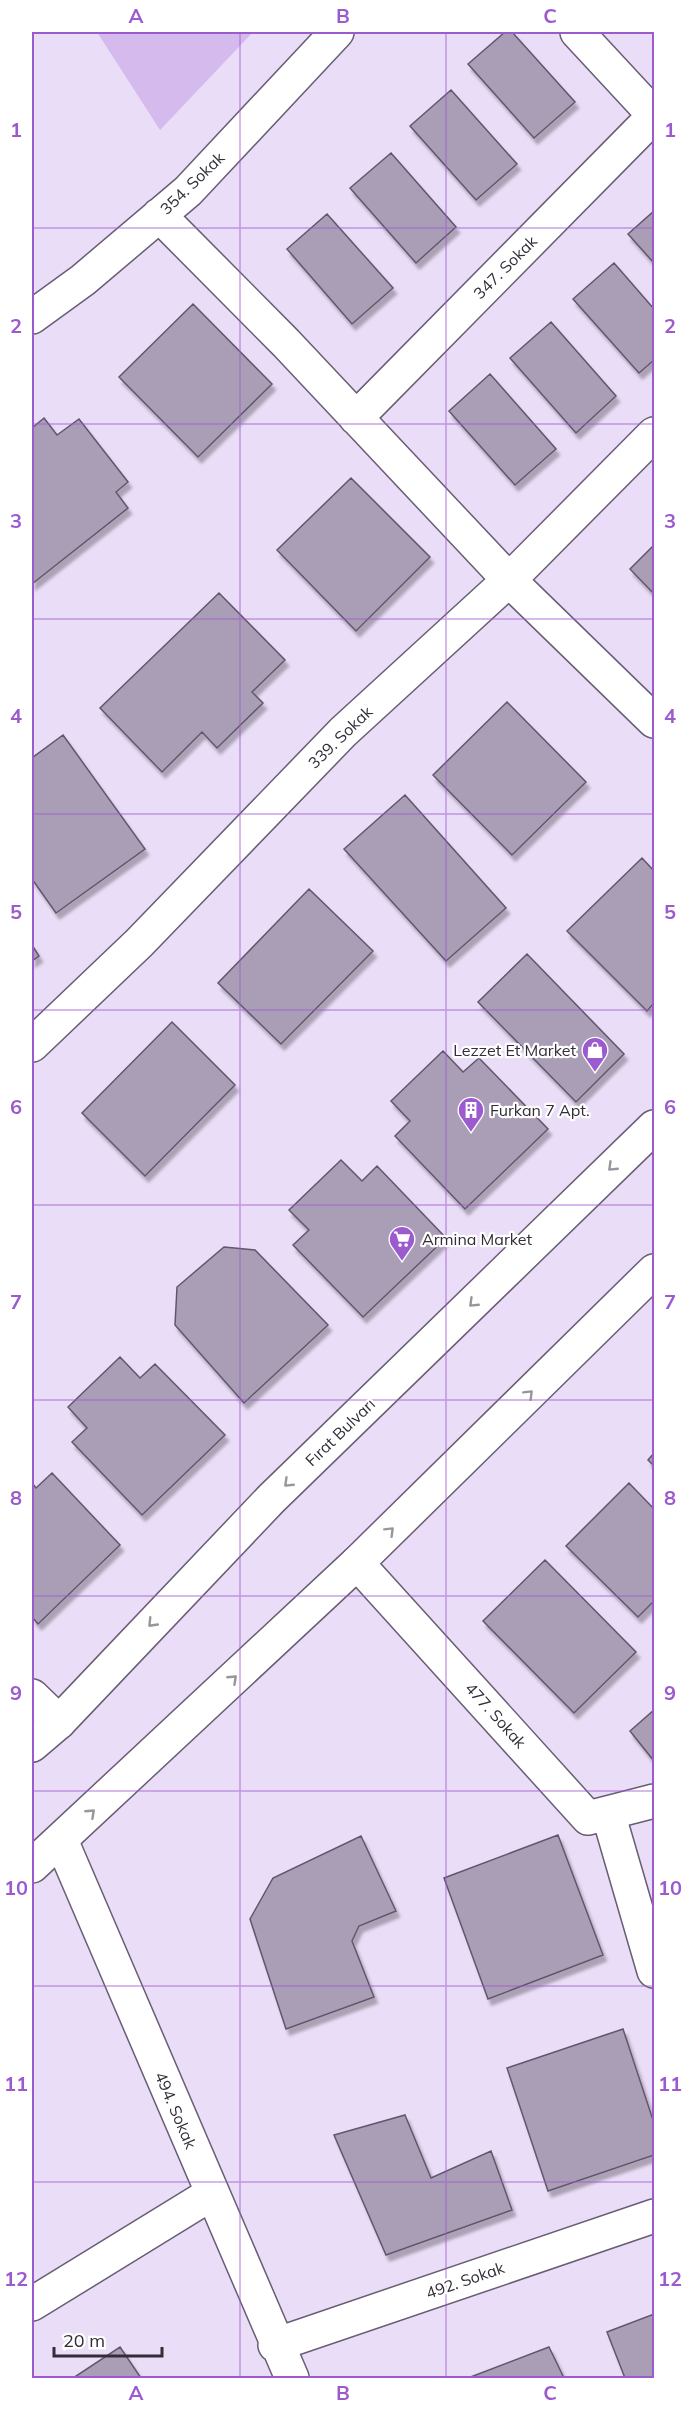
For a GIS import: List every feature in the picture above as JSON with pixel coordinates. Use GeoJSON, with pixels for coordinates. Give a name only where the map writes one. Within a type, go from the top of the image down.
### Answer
{"type":"FeatureCollection","features":[{"type":"Feature","properties":{"kind":"street","name":"354. Sokak"},"geometry":{"type":"LineString","coordinates":[[32,317],[82,280],[188,191],[337,32]]}},
{"type":"Feature","properties":{"kind":"street"},"geometry":{"type":"LineString","coordinates":[[577,32],[654,116]]}},
{"type":"Feature","properties":{"kind":"street","name":"347. Sokak"},"geometry":{"type":"LineString","coordinates":[[356,418],[654,116]]}},
{"type":"Feature","properties":{"kind":"street"},"geometry":{"type":"LineString","coordinates":[[159,215],[509,580],[654,721]]}},
{"type":"Feature","properties":{"kind":"street","name":"339. Sokak"},"geometry":{"type":"LineString","coordinates":[[32,1046],[139,943],[343,732],[509,580],[654,434]]}},
{"type":"Feature","properties":{"kind":"street","name":"Fırat Bulvarı"},"geometry":{"type":"LineString","coordinates":[[32,1745],[58,1722],[271,1499],[654,1126]]}},
{"type":"Feature","properties":{"kind":"street"},"geometry":{"type":"LineString","coordinates":[[32,1866],[357,1563],[654,1271]]}},
{"type":"Feature","properties":{"kind":"street","name":"477. Sokak"},"geometry":{"type":"LineString","coordinates":[[357,1563],[588,1818],[654,1801]]}},
{"type":"Feature","properties":{"kind":"street"},"geometry":{"type":"LineString","coordinates":[[32,1696],[58,1722]]}},
{"type":"Feature","properties":{"kind":"street"},"geometry":{"type":"LineString","coordinates":[[608,1813],[654,1971]]}},
{"type":"Feature","properties":{"kind":"street","name":"494. Sokak"},"geometry":{"type":"LineString","coordinates":[[62,1840],[291,2379]]}},
{"type":"Feature","properties":{"kind":"street"},"geometry":{"type":"LineString","coordinates":[[32,2304],[211,2194]]}},
{"type":"Feature","properties":{"kind":"street","name":"492. Sokak"},"geometry":{"type":"LineString","coordinates":[[275,2345],[654,2216]]}},
{"type":"Feature","properties":{"kind":"shaded area"},"geometry":{"type":"Polygon","coordinates":[[[97,32],[253,32],[160,130],[97,32]]]}},
{"type":"Feature","properties":{"kind":"building"},"geometry":{"type":"Polygon","coordinates":[[[505,32],[512,32],[575,102],[534,138],[468,64],[505,32]]]}},
{"type":"Feature","properties":{"kind":"building"},"geometry":{"type":"Polygon","coordinates":[[[451,90],[517,164],[476,200],[410,126],[451,90]]]}},
{"type":"Feature","properties":{"kind":"building"},"geometry":{"type":"Polygon","coordinates":[[[391,153],[456,227],[416,263],[350,188],[391,153]]]}},
{"type":"Feature","properties":{"kind":"building"},"geometry":{"type":"Polygon","coordinates":[[[654,211],[654,263],[628,234],[654,211]]]}},
{"type":"Feature","properties":{"kind":"building"},"geometry":{"type":"Polygon","coordinates":[[[327,214],[393,288],[352,324],[287,249],[327,214]]]}},
{"type":"Feature","properties":{"kind":"building"},"geometry":{"type":"Polygon","coordinates":[[[614,263],[654,309],[654,360],[639,373],[573,299],[614,263]]]}},
{"type":"Feature","properties":{"kind":"building"},"geometry":{"type":"Polygon","coordinates":[[[193,304],[272,384],[198,457],[119,377],[193,304]]]}},
{"type":"Feature","properties":{"kind":"building"},"geometry":{"type":"Polygon","coordinates":[[[551,322],[616,396],[576,433],[510,358],[551,322]]]}},
{"type":"Feature","properties":{"kind":"building"},"geometry":{"type":"Polygon","coordinates":[[[490,374],[556,449],[515,485],[449,411],[490,374]]]}},
{"type":"Feature","properties":{"kind":"building"},"geometry":{"type":"Polygon","coordinates":[[[44,418],[57,435],[79,419],[128,482],[116,492],[128,508],[32,584],[32,428],[44,418]]]}},
{"type":"Feature","properties":{"kind":"building"},"geometry":{"type":"Polygon","coordinates":[[[351,478],[430,557],[356,631],[277,550],[351,478]]]}},
{"type":"Feature","properties":{"kind":"building"},"geometry":{"type":"Polygon","coordinates":[[[654,545],[654,594],[630,569],[654,545]]]}},
{"type":"Feature","properties":{"kind":"building"},"geometry":{"type":"Polygon","coordinates":[[[219,593],[285,660],[252,692],[263,703],[217,748],[202,732],[162,772],[100,708],[219,593]]]}},
{"type":"Feature","properties":{"kind":"building"},"geometry":{"type":"Polygon","coordinates":[[[507,702],[586,782],[512,855],[433,775],[507,702]]]}},
{"type":"Feature","properties":{"kind":"building"},"geometry":{"type":"Polygon","coordinates":[[[63,735],[145,849],[56,913],[32,879],[32,758],[63,735]]]}},
{"type":"Feature","properties":{"kind":"building"},"geometry":{"type":"Polygon","coordinates":[[[405,795],[506,908],[446,961],[344,849],[405,795]]]}},
{"type":"Feature","properties":{"kind":"building"},"geometry":{"type":"Polygon","coordinates":[[[642,858],[654,871],[654,1003],[647,1011],[567,931],[642,858]]]}},
{"type":"Feature","properties":{"kind":"building"},"geometry":{"type":"Polygon","coordinates":[[[309,889],[373,951],[281,1044],[218,983],[309,889]]]}},
{"type":"Feature","properties":{"kind":"building"},"geometry":{"type":"Polygon","coordinates":[[[32,945],[39,956],[32,961],[32,945]]]}},
{"type":"Feature","properties":{"kind":"building"},"geometry":{"type":"Polygon","coordinates":[[[527,954],[624,1054],[576,1102],[478,1002],[527,954]]]}},
{"type":"Feature","properties":{"kind":"building"},"geometry":{"type":"Polygon","coordinates":[[[172,1022],[235,1085],[145,1176],[82,1113],[172,1022]]]}},
{"type":"Feature","properties":{"kind":"building","name":"Furkan 7 Apt."},"geometry":{"type":"Polygon","coordinates":[[[443,1051],[463,1072],[479,1058],[548,1129],[465,1209],[395,1136],[410,1121],[391,1101],[443,1051]]]}},
{"type":"Feature","properties":{"kind":"building"},"geometry":{"type":"Polygon","coordinates":[[[341,1160],[362,1181],[377,1166],[446,1238],[363,1317],[293,1245],[309,1230],[289,1210],[341,1160]]]}},
{"type":"Feature","properties":{"kind":"building"},"geometry":{"type":"Polygon","coordinates":[[[224,1247],[255,1250],[328,1325],[244,1403],[175,1325],[177,1287],[224,1247]]]}},
{"type":"Feature","properties":{"kind":"building"},"geometry":{"type":"Polygon","coordinates":[[[120,1357],[140,1378],[155,1364],[225,1435],[142,1515],[72,1442],[87,1428],[68,1407],[120,1357]]]}},
{"type":"Feature","properties":{"kind":"building"},"geometry":{"type":"Polygon","coordinates":[[[654,1453],[654,1466],[648,1460],[654,1453]]]}},
{"type":"Feature","properties":{"kind":"building"},"geometry":{"type":"Polygon","coordinates":[[[52,1473],[120,1545],[38,1624],[32,1617],[32,1483],[36,1488],[52,1473]]]}},
{"type":"Feature","properties":{"kind":"building"},"geometry":{"type":"Polygon","coordinates":[[[629,1483],[654,1509],[654,1601],[638,1617],[566,1546],[629,1483]]]}},
{"type":"Feature","properties":{"kind":"building"},"geometry":{"type":"Polygon","coordinates":[[[545,1560],[636,1652],[574,1713],[483,1621],[545,1560]]]}},
{"type":"Feature","properties":{"kind":"building"},"geometry":{"type":"Polygon","coordinates":[[[654,1710],[654,1761],[630,1731],[654,1710]]]}},
{"type":"Feature","properties":{"kind":"building"},"geometry":{"type":"Polygon","coordinates":[[[558,1835],[603,1955],[488,1999],[444,1878],[558,1835]]]}},
{"type":"Feature","properties":{"kind":"building"},"geometry":{"type":"Polygon","coordinates":[[[361,1836],[396,1911],[359,1926],[352,1941],[374,1997],[286,2029],[250,1919],[273,1878],[361,1836]]]}},
{"type":"Feature","properties":{"kind":"building"},"geometry":{"type":"Polygon","coordinates":[[[623,2029],[654,2123],[654,2155],[548,2191],[507,2068],[623,2029]]]}},
{"type":"Feature","properties":{"kind":"building"},"geometry":{"type":"Polygon","coordinates":[[[405,2115],[431,2178],[491,2151],[512,2210],[386,2255],[334,2135],[405,2115]]]}},
{"type":"Feature","properties":{"kind":"building"},"geometry":{"type":"Polygon","coordinates":[[[654,2314],[654,2378],[625,2378],[607,2332],[654,2314]]]}},
{"type":"Feature","properties":{"kind":"building"},"geometry":{"type":"Polygon","coordinates":[[[120,2347],[141,2378],[73,2378],[120,2347]]]}},
{"type":"Feature","properties":{"kind":"building"},"geometry":{"type":"Polygon","coordinates":[[[549,2347],[564,2378],[468,2378],[549,2347]]]}},
{"type":"Feature","properties":{"kind":"place","name":"Lezzet Et Market"},"geometry":{"type":"Point","coordinates":[595,1073]}},
{"type":"Feature","properties":{"kind":"place","name":"Furkan 7 Apt."},"geometry":{"type":"Point","coordinates":[471,1133]}},
{"type":"Feature","properties":{"kind":"place","name":"Armina Market"},"geometry":{"type":"Point","coordinates":[402,1262]}}]}
